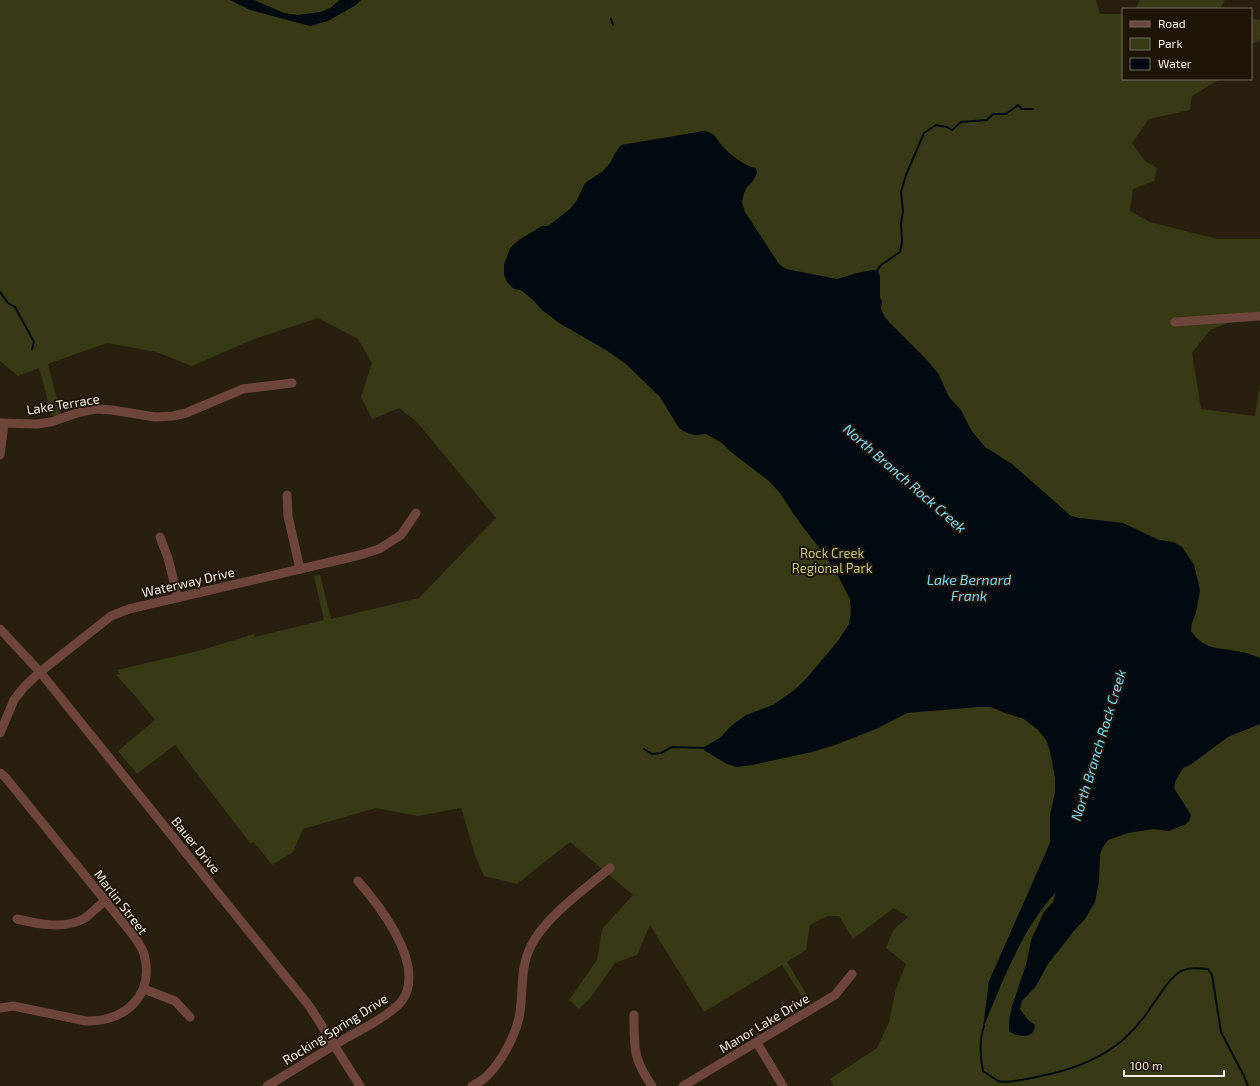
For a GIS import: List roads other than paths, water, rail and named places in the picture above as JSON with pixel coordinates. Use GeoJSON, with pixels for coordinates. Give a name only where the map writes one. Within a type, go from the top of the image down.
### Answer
{"type":"FeatureCollection","features":[{"type":"Feature","properties":{"kind":"street"},"geometry":{"type":"LineString","coordinates":[[1175,322],[1260,316]]}},
{"type":"Feature","properties":{"kind":"street","name":"Lake Terrace"},"geometry":{"type":"LineString","coordinates":[[2,423],[37,424],[51,422],[80,412],[96,409],[112,410],[154,418],[173,416],[186,413],[243,389],[292,383]]}},
{"type":"Feature","properties":{"kind":"street"},"geometry":{"type":"LineString","coordinates":[[0,455],[2,423]]}},
{"type":"Feature","properties":{"kind":"street"},"geometry":{"type":"LineString","coordinates":[[287,495],[288,516],[300,569]]}},
{"type":"Feature","properties":{"kind":"street","name":"Waterway Drive"},"geometry":{"type":"LineString","coordinates":[[0,733],[14,700],[24,687],[40,672],[111,616],[129,609],[379,550],[401,535],[416,513]]}},
{"type":"Feature","properties":{"kind":"street"},"geometry":{"type":"LineString","coordinates":[[160,537],[168,558],[178,598]]}},
{"type":"Feature","properties":{"kind":"street","name":"Bauer Drive"},"geometry":{"type":"LineString","coordinates":[[0,629],[40,672],[310,1007],[360,1086]]}},
{"type":"Feature","properties":{"kind":"street","name":"Marlin Street"},"geometry":{"type":"LineString","coordinates":[[0,773],[6,778],[133,935],[143,952],[146,965],[144,989]]}},
{"type":"Feature","properties":{"kind":"street"},"geometry":{"type":"LineString","coordinates":[[472,1086],[487,1076],[507,1050],[519,1018],[523,971],[530,947],[539,932],[548,921],[610,868]]}},
{"type":"Feature","properties":{"kind":"street","name":"Rocking Spring Drive"},"geometry":{"type":"LineString","coordinates":[[267,1086],[398,1006],[407,992],[409,975],[408,962],[403,949],[375,900],[358,881]]}},
{"type":"Feature","properties":{"kind":"street"},"geometry":{"type":"LineString","coordinates":[[17,919],[45,925],[68,924],[85,918],[105,901]]}},
{"type":"Feature","properties":{"kind":"street","name":"Manor Lake Drive"},"geometry":{"type":"LineString","coordinates":[[683,1086],[835,995],[852,974]]}},
{"type":"Feature","properties":{"kind":"street"},"geometry":{"type":"LineString","coordinates":[[0,1008],[13,1006],[86,1021],[98,1021],[109,1019],[125,1011],[138,999],[144,989],[175,1001],[190,1017]]}},
{"type":"Feature","properties":{"kind":"street"},"geometry":{"type":"LineString","coordinates":[[634,1015],[634,1044],[637,1060],[642,1072],[652,1086]]}},
{"type":"Feature","properties":{"kind":"street"},"geometry":{"type":"LineString","coordinates":[[757,1043],[783,1086]]}},
{"type":"Feature","properties":{"kind":"water"},"geometry":{"type":"Polygon","coordinates":[[[230,0],[254,0],[284,13],[298,15],[320,12],[330,8],[340,0],[361,0],[356,5],[328,21],[310,26],[250,10],[230,0]]]}},
{"type":"Feature","properties":{"kind":"water","name":"Lake Bernard Frank"},"geometry":{"type":"Polygon","coordinates":[[[704,131],[712,134],[724,148],[743,163],[756,168],[757,173],[753,181],[747,187],[742,202],[745,212],[779,264],[786,269],[837,279],[872,270],[878,271],[880,277],[880,297],[882,302],[881,309],[884,316],[938,373],[949,397],[961,410],[971,430],[985,447],[1012,464],[1071,516],[1123,523],[1159,540],[1174,542],[1183,548],[1194,565],[1200,590],[1191,631],[1201,642],[1211,647],[1242,652],[1260,658],[1260,724],[1228,737],[1190,765],[1183,768],[1176,780],[1174,788],[1191,815],[1189,821],[1186,824],[1169,831],[1153,829],[1128,833],[1108,840],[1103,847],[1100,854],[1099,882],[1095,902],[1085,919],[1048,964],[1036,986],[1022,1001],[1020,1009],[1028,1020],[1035,1025],[1034,1030],[1029,1035],[1016,1035],[1009,1031],[1009,1021],[1012,1006],[1026,965],[1031,940],[1044,912],[1053,902],[1056,892],[1044,907],[1023,939],[983,1028],[989,981],[1050,843],[1050,815],[1055,792],[1055,778],[1050,751],[1046,740],[1038,730],[1024,719],[991,707],[978,707],[907,713],[876,729],[835,745],[812,752],[752,765],[737,767],[727,764],[704,750],[704,747],[721,737],[731,726],[746,715],[773,705],[793,691],[805,680],[838,641],[849,624],[851,612],[850,599],[826,557],[794,515],[780,493],[769,481],[731,452],[722,443],[706,434],[695,435],[687,433],[679,428],[660,397],[626,364],[606,350],[559,323],[542,310],[521,290],[514,289],[507,282],[504,275],[504,265],[510,248],[519,240],[542,226],[548,226],[571,208],[577,200],[585,183],[603,171],[610,163],[621,145],[704,131]]]}},
{"type":"Feature","properties":{"kind":"waterway","name":"North Branch Rock Creek"},"geometry":{"type":"LineString","coordinates":[[611,19],[613,25]]}},
{"type":"Feature","properties":{"kind":"waterway"},"geometry":{"type":"LineString","coordinates":[[876,272],[881,265],[900,252],[902,242],[901,224],[903,211],[901,192],[906,175],[924,133],[936,125],[947,127],[952,130],[961,122],[987,120],[993,114],[1006,114],[1018,105],[1022,109],[1033,109]]}},
{"type":"Feature","properties":{"kind":"waterway"},"geometry":{"type":"LineString","coordinates":[[0,292],[8,303],[15,307],[34,342],[32,349]]}},
{"type":"Feature","properties":{"kind":"waterway"},"geometry":{"type":"LineString","coordinates":[[644,749],[652,754],[661,753],[672,747],[706,748]]}},
{"type":"Feature","properties":{"kind":"waterway","name":"North Branch Rock Creek"},"geometry":{"type":"LineString","coordinates":[[984,1026],[980,1048],[983,1071],[1002,1082],[1052,1074],[1085,1063],[1105,1053],[1124,1039],[1140,1023],[1167,984],[1178,973],[1188,969],[1208,969],[1212,975],[1221,1032],[1248,1086]]}},
{"type":"Feature","properties":{"kind":"park label","name":"Rock Creek Regional Park"},"geometry":{"type":"Point","coordinates":[832,560]}}]}
